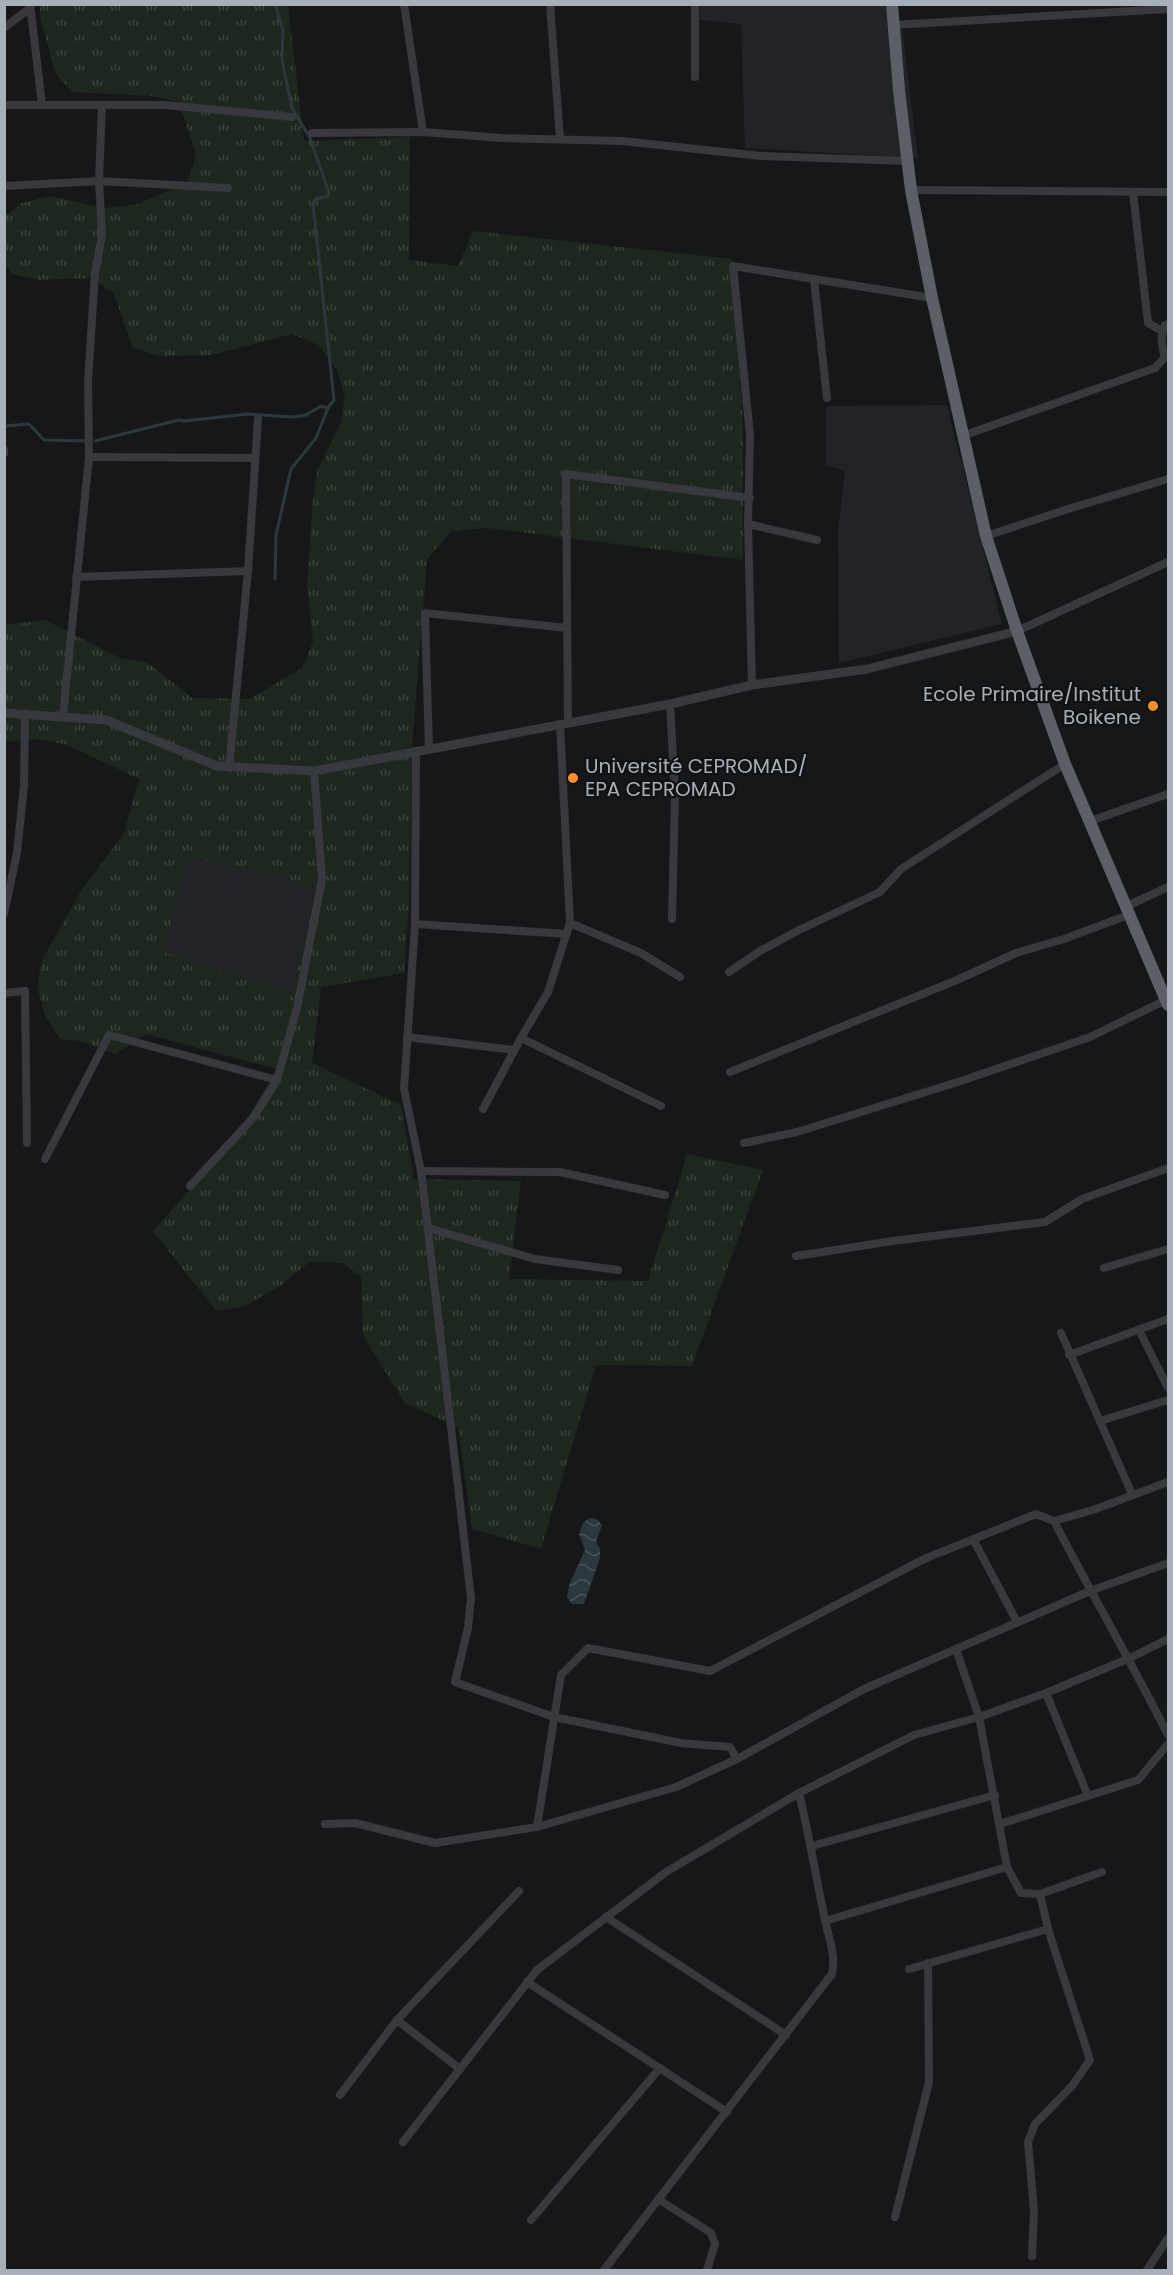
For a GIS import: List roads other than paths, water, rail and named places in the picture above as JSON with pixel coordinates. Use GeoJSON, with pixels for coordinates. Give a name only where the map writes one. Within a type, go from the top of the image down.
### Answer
{"type":"FeatureCollection","features":[{"type":"Feature","properties":{"kind":"highway"},"geometry":{"type":"LineString","coordinates":[[892,4],[911,190],[932,298],[986,536],[1017,631],[1065,764],[1167,1002]]}},
{"type":"Feature","properties":{"kind":"street"},"geometry":{"type":"LineString","coordinates":[[404,4],[423,132]]}},
{"type":"Feature","properties":{"kind":"street"},"geometry":{"type":"LineString","coordinates":[[550,4],[560,139]]}},
{"type":"Feature","properties":{"kind":"street"},"geometry":{"type":"LineString","coordinates":[[695,4],[695,77]]}},
{"type":"Feature","properties":{"kind":"street"},"geometry":{"type":"LineString","coordinates":[[1077,14],[1078,4]]}},
{"type":"Feature","properties":{"kind":"street"},"geometry":{"type":"LineString","coordinates":[[4,28],[30,6]]}},
{"type":"Feature","properties":{"kind":"street"},"geometry":{"type":"LineString","coordinates":[[30,6],[42,105]]}},
{"type":"Feature","properties":{"kind":"street"},"geometry":{"type":"LineString","coordinates":[[893,25],[1168,9]]}},
{"type":"Feature","properties":{"kind":"street"},"geometry":{"type":"LineString","coordinates":[[4,105],[165,105],[292,117]]}},
{"type":"Feature","properties":{"kind":"street"},"geometry":{"type":"LineString","coordinates":[[63,716],[89,457],[90,349],[95,273],[102,235],[99,181],[102,105]]}},
{"type":"Feature","properties":{"kind":"street"},"geometry":{"type":"LineString","coordinates":[[312,133],[423,132],[622,141],[761,156],[907,161]]}},
{"type":"Feature","properties":{"kind":"street"},"geometry":{"type":"LineString","coordinates":[[4,186],[99,181],[228,188]]}},
{"type":"Feature","properties":{"kind":"street"},"geometry":{"type":"LineString","coordinates":[[911,190],[1168,192]]}},
{"type":"Feature","properties":{"kind":"street"},"geometry":{"type":"LineString","coordinates":[[1133,192],[1148,323],[1162,332]]}},
{"type":"Feature","properties":{"kind":"street"},"geometry":{"type":"LineString","coordinates":[[752,685],[748,524],[750,435],[733,266],[932,298]]}},
{"type":"Feature","properties":{"kind":"street"},"geometry":{"type":"LineString","coordinates":[[814,279],[827,398]]}},
{"type":"Feature","properties":{"kind":"street"},"geometry":{"type":"LineString","coordinates":[[962,436],[1155,368],[1165,357],[1161,343],[1162,332],[1168,324]]}},
{"type":"Feature","properties":{"kind":"street"},"geometry":{"type":"LineString","coordinates":[[229,768],[248,571],[258,419]]}},
{"type":"Feature","properties":{"kind":"street"},"geometry":{"type":"LineString","coordinates":[[89,457],[255,458]]}},
{"type":"Feature","properties":{"kind":"street"},"geometry":{"type":"LineString","coordinates":[[483,1109],[548,992],[570,923],[564,723],[567,628],[566,474],[750,498]]}},
{"type":"Feature","properties":{"kind":"street"},"geometry":{"type":"LineString","coordinates":[[986,536],[1168,479]]}},
{"type":"Feature","properties":{"kind":"street"},"geometry":{"type":"LineString","coordinates":[[748,524],[816,540]]}},
{"type":"Feature","properties":{"kind":"street"},"geometry":{"type":"LineString","coordinates":[[4,713],[106,720],[217,766],[314,771],[670,704],[752,685],[867,669],[1017,631],[1168,562]]}},
{"type":"Feature","properties":{"kind":"street"},"geometry":{"type":"LineString","coordinates":[[76,577],[248,571]]}},
{"type":"Feature","properties":{"kind":"street"},"geometry":{"type":"LineString","coordinates":[[429,749],[425,614],[567,628]]}},
{"type":"Feature","properties":{"kind":"street"},"geometry":{"type":"LineString","coordinates":[[670,704],[675,794],[672,919]]}},
{"type":"Feature","properties":{"kind":"street"},"geometry":{"type":"LineString","coordinates":[[4,914],[17,853],[24,785],[25,714]]}},
{"type":"Feature","properties":{"kind":"street"},"geometry":{"type":"LineString","coordinates":[[416,751],[415,924],[404,1089],[421,1171],[471,1598],[468,1628],[455,1682],[554,1717],[681,1743],[730,1747],[737,1760]]}},
{"type":"Feature","properties":{"kind":"street"},"geometry":{"type":"LineString","coordinates":[[729,972],[760,951],[880,892],[901,869],[1065,764]]}},
{"type":"Feature","properties":{"kind":"street"},"geometry":{"type":"LineString","coordinates":[[190,1186],[253,1118],[277,1080],[297,1008],[321,879],[314,771]]}},
{"type":"Feature","properties":{"kind":"street"},"geometry":{"type":"LineString","coordinates":[[1090,821],[1168,794]]}},
{"type":"Feature","properties":{"kind":"street"},"geometry":{"type":"LineString","coordinates":[[730,1072],[1016,954],[1064,939],[1129,910],[1168,887]]}},
{"type":"Feature","properties":{"kind":"street"},"geometry":{"type":"LineString","coordinates":[[570,923],[641,953],[680,977]]}},
{"type":"Feature","properties":{"kind":"street"},"geometry":{"type":"LineString","coordinates":[[415,924],[567,934]]}},
{"type":"Feature","properties":{"kind":"street"},"geometry":{"type":"LineString","coordinates":[[4,993],[25,991],[27,1143]]}},
{"type":"Feature","properties":{"kind":"street"},"geometry":{"type":"LineString","coordinates":[[744,1143],[797,1132],[961,1081],[1090,1037],[1167,1002]]}},
{"type":"Feature","properties":{"kind":"street"},"geometry":{"type":"LineString","coordinates":[[45,1159],[109,1035],[277,1080]]}},
{"type":"Feature","properties":{"kind":"street"},"geometry":{"type":"LineString","coordinates":[[407,1037],[514,1050]]}},
{"type":"Feature","properties":{"kind":"street"},"geometry":{"type":"LineString","coordinates":[[521,1038],[661,1106]]}},
{"type":"Feature","properties":{"kind":"street"},"geometry":{"type":"LineString","coordinates":[[796,1256],[1045,1222],[1082,1199],[1168,1168]]}},
{"type":"Feature","properties":{"kind":"street"},"geometry":{"type":"LineString","coordinates":[[421,1171],[560,1172],[665,1195]]}},
{"type":"Feature","properties":{"kind":"street"},"geometry":{"type":"LineString","coordinates":[[428,1228],[535,1259],[618,1270]]}},
{"type":"Feature","properties":{"kind":"street"},"geometry":{"type":"LineString","coordinates":[[1104,1268],[1168,1249]]}},
{"type":"Feature","properties":{"kind":"street"},"geometry":{"type":"LineString","coordinates":[[1069,1355],[1168,1319]]}},
{"type":"Feature","properties":{"kind":"street"},"geometry":{"type":"LineString","coordinates":[[1138,1330],[1168,1389]]}},
{"type":"Feature","properties":{"kind":"street"},"geometry":{"type":"LineString","coordinates":[[1061,1333],[1132,1494]]}},
{"type":"Feature","properties":{"kind":"street"},"geometry":{"type":"LineString","coordinates":[[1101,1421],[1168,1400]]}},
{"type":"Feature","properties":{"kind":"street"},"geometry":{"type":"LineString","coordinates":[[537,1827],[561,1675],[588,1648],[710,1671],[924,1559],[1036,1514],[1054,1521],[1093,1510],[1168,1482]]}},
{"type":"Feature","properties":{"kind":"street"},"geometry":{"type":"LineString","coordinates":[[1054,1521],[1090,1591],[1130,1658],[1168,1735]]}},
{"type":"Feature","properties":{"kind":"street"},"geometry":{"type":"LineString","coordinates":[[974,1539],[1017,1622]]}},
{"type":"Feature","properties":{"kind":"street"},"geometry":{"type":"LineString","coordinates":[[325,1824],[356,1823],[435,1843],[537,1827],[676,1787],[737,1760],[864,1689],[1090,1591],[1168,1563]]}},
{"type":"Feature","properties":{"kind":"street"},"geometry":{"type":"LineString","coordinates":[[403,2142],[537,1970],[666,1872],[799,1793],[914,1735],[979,1717],[1046,1693],[1130,1658],[1168,1639]]}},
{"type":"Feature","properties":{"kind":"street"},"geometry":{"type":"LineString","coordinates":[[956,1649],[979,1717],[1007,1867],[1021,1893],[1040,1894],[1102,1872]]}},
{"type":"Feature","properties":{"kind":"street"},"geometry":{"type":"LineString","coordinates":[[1046,1693],[1088,1796]]}},
{"type":"Feature","properties":{"kind":"street"},"geometry":{"type":"LineString","coordinates":[[1000,1824],[1138,1780],[1168,1744]]}},
{"type":"Feature","properties":{"kind":"street"},"geometry":{"type":"LineString","coordinates":[[604,2271],[832,1974],[835,1960],[799,1793]]}},
{"type":"Feature","properties":{"kind":"street"},"geometry":{"type":"LineString","coordinates":[[812,1846],[995,1795]]}},
{"type":"Feature","properties":{"kind":"street"},"geometry":{"type":"LineString","coordinates":[[825,1921],[1007,1867]]}},
{"type":"Feature","properties":{"kind":"street"},"geometry":{"type":"LineString","coordinates":[[340,2095],[398,2020],[519,1892]]}},
{"type":"Feature","properties":{"kind":"street"},"geometry":{"type":"LineString","coordinates":[[1032,2256],[1035,2210],[1028,2142],[1035,2124],[1072,2086],[1090,2060],[1048,1929],[1040,1894]]}},
{"type":"Feature","properties":{"kind":"street"},"geometry":{"type":"LineString","coordinates":[[606,1917],[786,2035]]}},
{"type":"Feature","properties":{"kind":"street"},"geometry":{"type":"LineString","coordinates":[[909,1969],[1048,1929]]}},
{"type":"Feature","properties":{"kind":"street"},"geometry":{"type":"LineString","coordinates":[[895,2217],[929,2082],[928,1964]]}},
{"type":"Feature","properties":{"kind":"street"},"geometry":{"type":"LineString","coordinates":[[527,1982],[727,2112]]}},
{"type":"Feature","properties":{"kind":"street"},"geometry":{"type":"LineString","coordinates":[[398,2020],[460,2069]]}},
{"type":"Feature","properties":{"kind":"street"},"geometry":{"type":"LineString","coordinates":[[531,2220],[660,2068]]}},
{"type":"Feature","properties":{"kind":"street"},"geometry":{"type":"LineString","coordinates":[[658,2199],[711,2233],[715,2244],[707,2271]]}},
{"type":"Feature","properties":{"kind":"street"},"geometry":{"type":"LineString","coordinates":[[1147,2271],[1168,2238]]}},
{"type":"Feature","properties":{"kind":"water"},"geometry":{"type":"Polygon","coordinates":[[[589,1518],[597,1519],[602,1525],[596,1542],[600,1549],[600,1558],[584,1604],[572,1604],[567,1597],[569,1585],[585,1550],[579,1534],[583,1523],[589,1518]]]}},
{"type":"Feature","properties":{"kind":"waterway"},"geometry":{"type":"LineString","coordinates":[[95,441],[179,420],[248,414],[293,417],[306,415],[321,406],[328,408],[334,400],[313,204],[316,199],[328,196],[329,193],[310,138],[292,108],[282,60],[283,31],[275,4]]}},
{"type":"Feature","properties":{"kind":"waterway"},"geometry":{"type":"LineString","coordinates":[[275,579],[276,535],[291,469],[316,438],[328,408]]}},
{"type":"Feature","properties":{"kind":"waterway"},"geometry":{"type":"LineString","coordinates":[[4,426],[29,424],[44,440],[87,441]]}},
{"type":"Feature","properties":{"kind":"place","name":"Ecole Primaire/Institut Boikene"},"geometry":{"type":"Point","coordinates":[1153,706]}},
{"type":"Feature","properties":{"kind":"place","name":"Université CEPROMAD/ EPA CEPROMAD"},"geometry":{"type":"Point","coordinates":[573,778]}}]}
